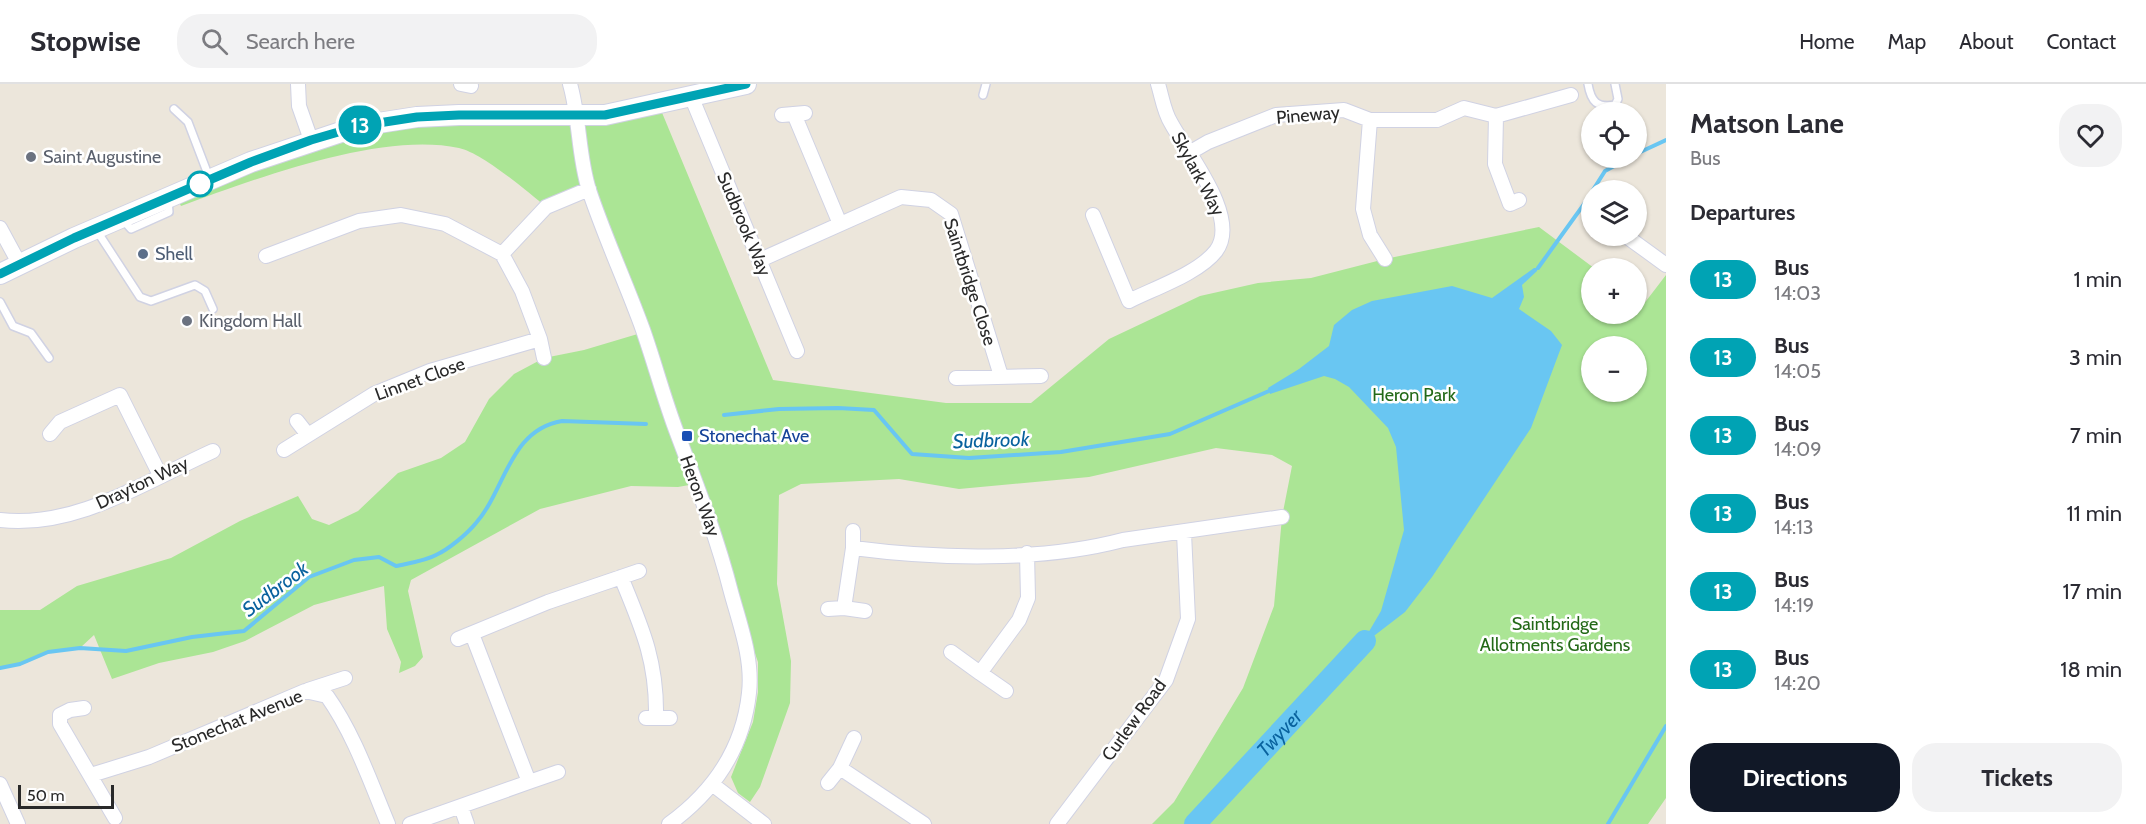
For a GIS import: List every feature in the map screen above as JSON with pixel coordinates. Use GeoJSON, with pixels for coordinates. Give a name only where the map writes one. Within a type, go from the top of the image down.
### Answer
{"type":"FeatureCollection","features":[{"type":"Feature","properties":{"kind":"main road"},"geometry":{"type":"LineString","coordinates":[[0,274],[210,179],[311,140],[359,126],[417,117],[605,115],[696,92],[746,84]]}},
{"type":"Feature","properties":{"kind":"street"},"geometry":{"type":"LineString","coordinates":[[298,84],[299,106],[311,140]]}},
{"type":"Feature","properties":{"kind":"street","name":"Heron Way"},"geometry":{"type":"LineString","coordinates":[[570,84],[578,117],[580,154],[589,189],[644,332],[669,412],[717,540],[750,664],[750,692],[745,720],[737,744],[712,784],[695,804],[669,824]]}},
{"type":"Feature","properties":{"kind":"street","name":"Skylark Way"},"geometry":{"type":"LineString","coordinates":[[1093,215],[1132,308],[1201,265],[1217,249],[1223,230],[1222,213],[1169,121],[1158,84]]}},
{"type":"Feature","properties":{"kind":"street","name":"Sudbrook Way"},"geometry":{"type":"LineString","coordinates":[[696,92],[796,347],[807,337]]}},
{"type":"Feature","properties":{"kind":"street"},"geometry":{"type":"LineString","coordinates":[[1519,200],[1510,204],[1495,164],[1496,116],[1571,94]]}},
{"type":"Feature","properties":{"kind":"street","name":"Pineway"},"geometry":{"type":"LineString","coordinates":[[1189,153],[1208,142],[1276,115],[1344,110],[1370,120],[1437,120],[1464,108],[1496,116]]}},
{"type":"Feature","properties":{"kind":"street"},"geometry":{"type":"LineString","coordinates":[[794,114],[840,224]]}},
{"type":"Feature","properties":{"kind":"street"},"geometry":{"type":"LineString","coordinates":[[1370,120],[1363,209],[1370,235],[1385,259]]}},
{"type":"Feature","properties":{"kind":"street"},"geometry":{"type":"LineString","coordinates":[[502,254],[546,207],[589,189]]}},
{"type":"Feature","properties":{"kind":"street","name":"Saintbridge Close"},"geometry":{"type":"LineString","coordinates":[[760,260],[901,197],[931,200],[951,214],[1001,375]]}},
{"type":"Feature","properties":{"kind":"street"},"geometry":{"type":"LineString","coordinates":[[266,256],[359,221],[401,215],[445,224],[502,254],[522,291],[540,339],[544,358]]}},
{"type":"Feature","properties":{"kind":"street"},"geometry":{"type":"LineString","coordinates":[[0,228],[20,265]]}},
{"type":"Feature","properties":{"kind":"street"},"geometry":{"type":"LineString","coordinates":[[1640,246],[1666,265]]}},
{"type":"Feature","properties":{"kind":"street","name":"Linnet Close"},"geometry":{"type":"LineString","coordinates":[[284,450],[374,394],[430,371],[540,339]]}},
{"type":"Feature","properties":{"kind":"street"},"geometry":{"type":"LineString","coordinates":[[956,378],[1001,375],[1041,376]]}},
{"type":"Feature","properties":{"kind":"street"},"geometry":{"type":"LineString","coordinates":[[50,434],[60,422],[124,392],[160,475]]}},
{"type":"Feature","properties":{"kind":"street"},"geometry":{"type":"LineString","coordinates":[[297,421],[308,435]]}},
{"type":"Feature","properties":{"kind":"street","name":"Drayton Way"},"geometry":{"type":"LineString","coordinates":[[0,520],[22,522],[105,504],[144,486],[160,475],[213,451]]}},
{"type":"Feature","properties":{"kind":"street"},"geometry":{"type":"LineString","coordinates":[[853,548],[930,557],[1026,553],[1101,546],[1123,540],[1184,533],[1282,517]]}},
{"type":"Feature","properties":{"kind":"street"},"geometry":{"type":"LineString","coordinates":[[844,608],[853,548],[853,531]]}},
{"type":"Feature","properties":{"kind":"street","name":"Curlew Road"},"geometry":{"type":"LineString","coordinates":[[1057,824],[1166,680],[1188,619],[1184,533]]}},
{"type":"Feature","properties":{"kind":"street"},"geometry":{"type":"LineString","coordinates":[[980,673],[1019,620],[1028,598],[1026,553]]}},
{"type":"Feature","properties":{"kind":"street"},"geometry":{"type":"LineString","coordinates":[[458,639],[548,602],[639,571]]}},
{"type":"Feature","properties":{"kind":"street"},"geometry":{"type":"LineString","coordinates":[[621,577],[645,634],[657,682],[657,717]]}},
{"type":"Feature","properties":{"kind":"street"},"geometry":{"type":"LineString","coordinates":[[828,609],[844,608],[865,611]]}},
{"type":"Feature","properties":{"kind":"street"},"geometry":{"type":"LineString","coordinates":[[472,634],[529,782]]}},
{"type":"Feature","properties":{"kind":"street"},"geometry":{"type":"LineString","coordinates":[[951,652],[1006,691]]}},
{"type":"Feature","properties":{"kind":"street"},"geometry":{"type":"LineString","coordinates":[[305,691],[345,678]]}},
{"type":"Feature","properties":{"kind":"street","name":"Stonechat Avenue"},"geometry":{"type":"LineString","coordinates":[[91,775],[149,757],[171,753],[205,725],[305,691],[327,696],[335,706],[357,749],[388,824]]}},
{"type":"Feature","properties":{"kind":"street"},"geometry":{"type":"LineString","coordinates":[[74,706],[60,715],[60,724],[112,809]]}},
{"type":"Feature","properties":{"kind":"street"},"geometry":{"type":"LineString","coordinates":[[828,783],[840,768],[854,738]]}},
{"type":"Feature","properties":{"kind":"street"},"geometry":{"type":"LineString","coordinates":[[840,768],[924,824]]}},
{"type":"Feature","properties":{"kind":"street"},"geometry":{"type":"LineString","coordinates":[[410,824],[558,772]]}},
{"type":"Feature","properties":{"kind":"street"},"geometry":{"type":"LineString","coordinates":[[0,784],[18,824]]}},
{"type":"Feature","properties":{"kind":"street"},"geometry":{"type":"LineString","coordinates":[[712,784],[764,824]]}},
{"type":"Feature","properties":{"kind":"street"},"geometry":{"type":"LineString","coordinates":[[461,807],[467,824]]}},
{"type":"Feature","properties":{"kind":"lane"},"geometry":{"type":"LineString","coordinates":[[983,96],[986,84]]}},
{"type":"Feature","properties":{"kind":"lane"},"geometry":{"type":"LineString","coordinates":[[1588,84],[1589,95],[1596,105],[1602,107],[1615,105],[1618,99],[1615,84]]}},
{"type":"Feature","properties":{"kind":"lane"},"geometry":{"type":"LineString","coordinates":[[174,109],[188,122],[210,179]]}},
{"type":"Feature","properties":{"kind":"lane"},"geometry":{"type":"LineString","coordinates":[[96,229],[140,297],[151,301],[195,285],[205,291],[213,309]]}},
{"type":"Feature","properties":{"kind":"lane"},"geometry":{"type":"LineString","coordinates":[[0,302],[13,326],[32,333],[49,358]]}},
{"type":"Feature","properties":{"kind":"green space"},"geometry":{"type":"Polygon","coordinates":[[[658,103],[773,380],[946,403],[1031,403],[1109,339],[1200,296],[1258,283],[1311,278],[1385,259],[1539,227],[1581,258],[1581,324],[1647,324],[1647,300],[1666,275],[1666,798],[1648,824],[1152,824],[1174,802],[1243,688],[1274,606],[1282,517],[1292,466],[1272,455],[1216,448],[1089,477],[959,489],[899,479],[801,484],[779,495],[777,584],[791,661],[790,703],[760,787],[750,802],[738,793],[731,777],[753,722],[758,692],[758,662],[695,484],[678,487],[631,486],[540,509],[411,580],[408,591],[423,657],[415,666],[399,673],[401,662],[387,629],[384,586],[314,605],[245,641],[213,652],[159,663],[112,679],[94,635],[80,648],[48,652],[20,664],[0,668],[0,610],[40,610],[77,586],[171,558],[240,521],[298,496],[312,519],[329,525],[358,511],[398,473],[441,458],[465,442],[489,399],[514,374],[544,358],[584,350],[641,333],[589,189],[546,207],[492,165],[469,151],[459,148],[428,145],[393,146],[356,152],[281,171],[181,206],[175,194],[339,131],[658,103]]]}},
{"type":"Feature","properties":{"kind":"water"},"geometry":{"type":"Polygon","coordinates":[[[1534,268],[1538,268],[1537,271],[1522,285],[1524,297],[1519,309],[1551,331],[1562,345],[1531,428],[1432,577],[1405,612],[1366,642],[1364,640],[1381,611],[1404,530],[1396,447],[1388,428],[1349,387],[1335,379],[1324,376],[1270,394],[1268,388],[1299,369],[1329,346],[1334,325],[1352,310],[1372,301],[1452,286],[1492,298],[1534,268]]]}},
{"type":"Feature","properties":{"kind":"waterway","name":"Sudbrook"},"geometry":{"type":"LineString","coordinates":[[1647,149],[1666,140]]}},
{"type":"Feature","properties":{"kind":"waterway","name":"Sudbrook"},"geometry":{"type":"LineString","coordinates":[[1599,180],[1605,171],[1611,168]]}},
{"type":"Feature","properties":{"kind":"waterway","name":"Sudbrook"},"geometry":{"type":"LineString","coordinates":[[1538,268],[1581,208]]}},
{"type":"Feature","properties":{"kind":"waterway","name":"Sudbrook"},"geometry":{"type":"LineString","coordinates":[[724,415],[779,409],[874,410],[912,454],[969,458],[1061,452],[1170,434],[1269,391]]}},
{"type":"Feature","properties":{"kind":"waterway","name":"Sudbrook"},"geometry":{"type":"LineString","coordinates":[[0,668],[20,664],[48,652],[80,648],[126,651],[192,637],[244,631],[309,577],[354,560],[379,557],[396,566],[427,559],[446,549],[476,523],[495,494],[519,448],[530,436],[544,427],[562,421],[646,424]]}},
{"type":"Feature","properties":{"kind":"waterway","name":"Twyver"},"geometry":{"type":"LineString","coordinates":[[1195,824],[1365,641]]}},
{"type":"Feature","properties":{"kind":"waterway"},"geometry":{"type":"LineString","coordinates":[[1608,824],[1666,726]]}},
{"type":"Feature","properties":{"kind":"bus line","name":"13"},"geometry":{"type":"LineString","coordinates":[[0,274],[167,197],[251,162],[339,131],[417,117],[605,115],[746,84]]}},
{"type":"Feature","properties":{"kind":"place","name":"Saint Augustine"},"geometry":{"type":"Point","coordinates":[31,157]}},
{"type":"Feature","properties":{"kind":"place","name":"Shell"},"geometry":{"type":"Point","coordinates":[143,254]}},
{"type":"Feature","properties":{"kind":"place","name":"Kingdom Hall"},"geometry":{"type":"Point","coordinates":[187,321]}},
{"type":"Feature","properties":{"kind":"place","name":"Stonechat Ave"},"geometry":{"type":"Point","coordinates":[687,436]}},
{"type":"Feature","properties":{"kind":"park label","name":"Heron Park"},"geometry":{"type":"Point","coordinates":[1414,395]}},
{"type":"Feature","properties":{"kind":"park label","name":"Saintbridge Allotments Gardens"},"geometry":{"type":"Point","coordinates":[1555,634]}}]}
